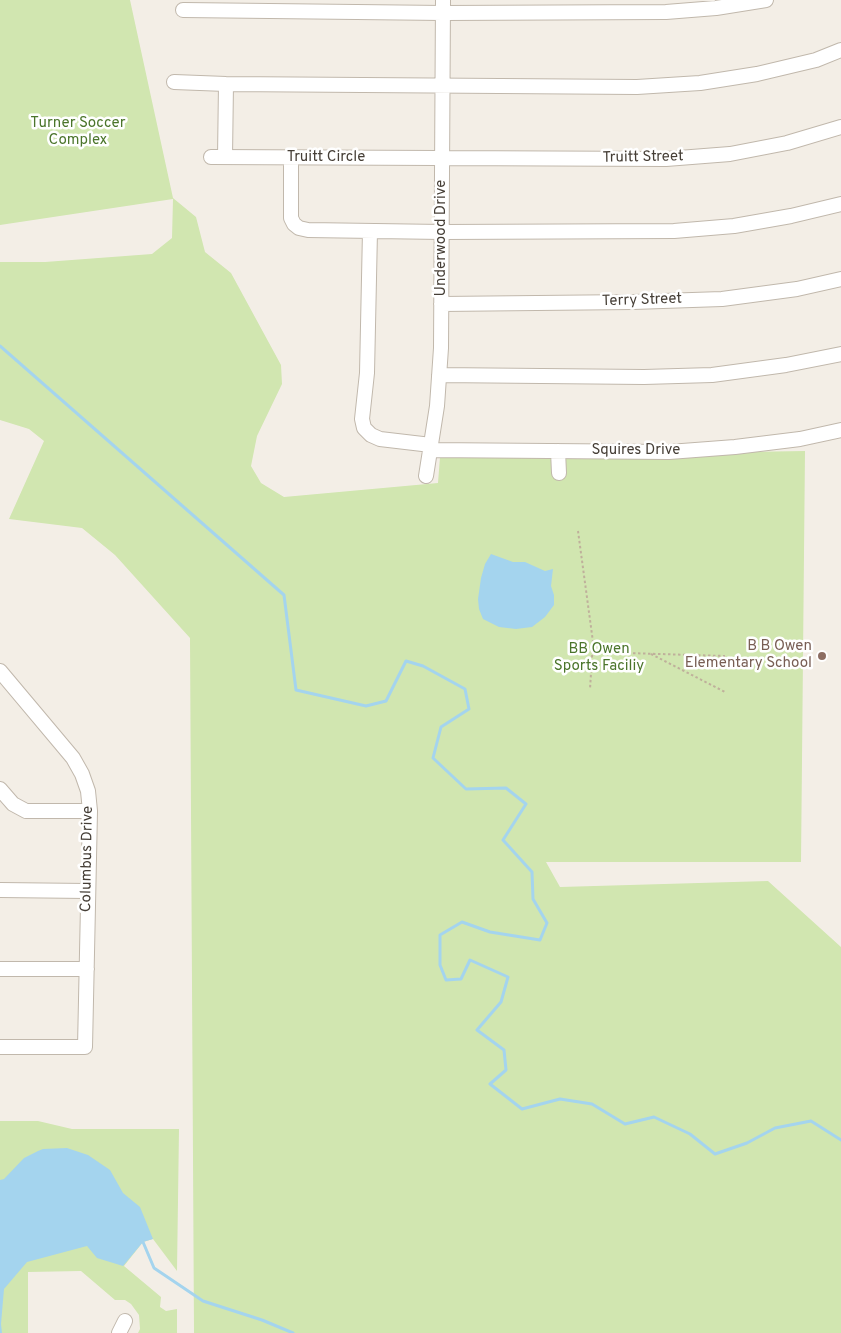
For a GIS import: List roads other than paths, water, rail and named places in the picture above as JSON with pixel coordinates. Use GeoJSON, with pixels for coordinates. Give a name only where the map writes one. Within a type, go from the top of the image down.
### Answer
{"type":"FeatureCollection","features":[{"type":"Feature","properties":{"kind":"street"},"geometry":{"type":"LineString","coordinates":[[190,7],[443,6],[666,12],[716,8],[766,0]]}},
{"type":"Feature","properties":{"kind":"street","name":"Underwood Drive"},"geometry":{"type":"LineString","coordinates":[[426,476],[439,375],[443,6]]}},
{"type":"Feature","properties":{"kind":"street"},"geometry":{"type":"LineString","coordinates":[[174,82],[637,87],[700,83],[757,74],[816,60],[841,50]]}},
{"type":"Feature","properties":{"kind":"street","name":"Truitt Circle"},"geometry":{"type":"LineString","coordinates":[[226,84],[218,157],[442,159]]}},
{"type":"Feature","properties":{"kind":"street","name":"Truitt Street"},"geometry":{"type":"LineString","coordinates":[[442,159],[666,159],[720,155],[787,143],[841,127]]}},
{"type":"Feature","properties":{"kind":"street"},"geometry":{"type":"LineString","coordinates":[[291,158],[291,218],[299,228],[308,230],[442,232],[674,231],[734,226],[791,216],[841,204]]}},
{"type":"Feature","properties":{"kind":"street","name":"Squires Drive"},"geometry":{"type":"LineString","coordinates":[[370,231],[367,373],[362,419],[364,428],[371,435],[380,439],[431,448],[669,452],[800,439],[841,430]]}},
{"type":"Feature","properties":{"kind":"street","name":"Terry Street"},"geometry":{"type":"LineString","coordinates":[[441,304],[722,299],[797,289],[841,279]]}},
{"type":"Feature","properties":{"kind":"street"},"geometry":{"type":"LineString","coordinates":[[439,375],[644,377],[712,375],[786,365],[841,354]]}},
{"type":"Feature","properties":{"kind":"street"},"geometry":{"type":"LineString","coordinates":[[558,451],[559,473]]}},
{"type":"Feature","properties":{"kind":"street","name":"Columbus Drive"},"geometry":{"type":"LineString","coordinates":[[0,670],[73,758],[82,774],[88,791],[90,811],[85,1047],[0,1047]]}},
{"type":"Feature","properties":{"kind":"street"},"geometry":{"type":"LineString","coordinates":[[0,789],[13,804],[26,811],[90,811]]}},
{"type":"Feature","properties":{"kind":"street"},"geometry":{"type":"LineString","coordinates":[[0,890],[87,891]]}},
{"type":"Feature","properties":{"kind":"street"},"geometry":{"type":"LineString","coordinates":[[0,969],[87,969]]}},
{"type":"Feature","properties":{"kind":"water"},"geometry":{"type":"Polygon","coordinates":[[[491,554],[513,562],[525,562],[545,571],[553,569],[551,586],[554,595],[554,605],[545,617],[532,627],[516,629],[499,627],[483,619],[478,599],[485,564],[491,554]]]}},
{"type":"Feature","properties":{"kind":"water"},"geometry":{"type":"Polygon","coordinates":[[[67,1148],[88,1155],[110,1170],[123,1193],[140,1207],[153,1239],[143,1242],[123,1266],[97,1258],[87,1246],[27,1262],[4,1289],[2,1333],[0,1333],[0,1180],[4,1179],[24,1158],[38,1151],[67,1148]]]}},
{"type":"Feature","properties":{"kind":"waterway"},"geometry":{"type":"LineString","coordinates":[[0,346],[284,595],[296,690],[366,706],[386,701],[406,661],[423,666],[465,689],[469,709],[441,727],[433,758],[466,789],[506,788],[526,804],[503,840],[532,872],[533,899],[547,923],[540,940],[490,932],[462,922],[440,935],[440,965],[446,980],[461,979],[470,960],[508,977],[501,1002],[477,1030],[504,1050],[506,1070],[490,1084],[522,1109],[560,1099],[592,1104],[625,1124],[654,1117],[690,1134],[715,1154],[747,1143],[775,1128],[811,1121],[841,1140]]}},
{"type":"Feature","properties":{"kind":"waterway"},"geometry":{"type":"LineString","coordinates":[[140,1239],[154,1268],[203,1301],[262,1320],[293,1333]]}},
{"type":"Feature","properties":{"kind":"place","name":"B B Owen Elementary School"},"geometry":{"type":"Point","coordinates":[822,656]}},
{"type":"Feature","properties":{"kind":"park label","name":"Turner Soccer Complex"},"geometry":{"type":"Point","coordinates":[78,132]}},
{"type":"Feature","properties":{"kind":"park label","name":"BB Owen Sports Faciliy"},"geometry":{"type":"Point","coordinates":[599,658]}}]}
